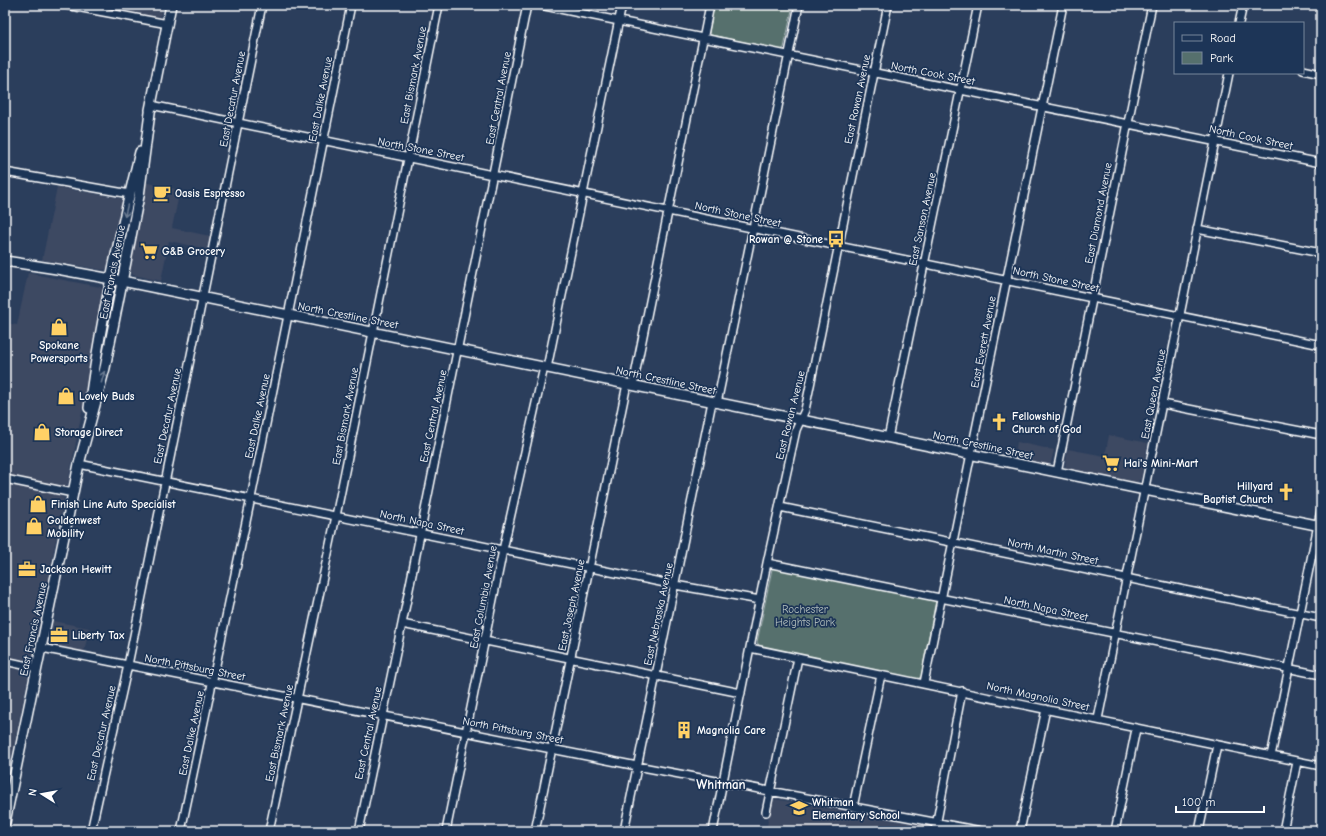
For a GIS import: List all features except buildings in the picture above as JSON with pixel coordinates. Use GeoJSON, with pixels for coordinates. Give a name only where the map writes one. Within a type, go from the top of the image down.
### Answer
{"type":"FeatureCollection","features":[{"type":"Feature","properties":{"kind":"main road","name":"East Francis Avenue"},"geometry":{"type":"LineString","coordinates":[[5,822],[80,464],[94,366],[130,194],[151,105],[171,5]]}},
{"type":"Feature","properties":{"kind":"main road","name":"East Francis Avenue"},"geometry":{"type":"LineString","coordinates":[[84,441],[105,368],[139,196],[151,105]]}},
{"type":"Feature","properties":{"kind":"main road","name":"North Crestline Street"},"geometry":{"type":"LineString","coordinates":[[5,261],[122,281],[1319,526]]}},
{"type":"Feature","properties":{"kind":"street"},"geometry":{"type":"LineString","coordinates":[[66,5],[168,24]]}},
{"type":"Feature","properties":{"kind":"street","name":"East Decatur Avenue"},"geometry":{"type":"LineString","coordinates":[[91,831],[128,665],[262,5]]}},
{"type":"Feature","properties":{"kind":"street","name":"East Dalke Avenue"},"geometry":{"type":"LineString","coordinates":[[181,831],[251,498],[350,5]]}},
{"type":"Feature","properties":{"kind":"street","name":"East Bismark Avenue"},"geometry":{"type":"LineString","coordinates":[[269,831],[336,516],[439,5]]}},
{"type":"Feature","properties":{"kind":"street","name":"East Central Avenue"},"geometry":{"type":"LineString","coordinates":[[359,831],[528,5]]}},
{"type":"Feature","properties":{"kind":"street","name":"North Cook Street"},"geometry":{"type":"LineString","coordinates":[[540,5],[1321,163]]}},
{"type":"Feature","properties":{"kind":"street","name":"East Columbia Avenue"},"geometry":{"type":"LineString","coordinates":[[446,831],[504,550],[583,193],[622,5]]}},
{"type":"Feature","properties":{"kind":"street","name":"East Joseph Avenue"},"geometry":{"type":"LineString","coordinates":[[535,831],[590,567],[668,211],[710,5]]}},
{"type":"Feature","properties":{"kind":"street","name":"East Nebraska Avenue"},"geometry":{"type":"LineString","coordinates":[[624,831],[675,584],[753,228],[799,5]]}},
{"type":"Feature","properties":{"kind":"street","name":"East Rowan Avenue"},"geometry":{"type":"LineString","coordinates":[[713,831],[767,563],[796,430],[805,410],[888,5]]}},
{"type":"Feature","properties":{"kind":"street","name":"East Sanson Avenue"},"geometry":{"type":"LineString","coordinates":[[888,438],[978,5]]}},
{"type":"Feature","properties":{"kind":"street","name":"East Everett Avenue"},"geometry":{"type":"LineString","coordinates":[[924,683],[972,455],[1063,5]]}},
{"type":"Feature","properties":{"kind":"street","name":"East Diamond Avenue"},"geometry":{"type":"LineString","coordinates":[[1057,472],[1152,5]]}},
{"type":"Feature","properties":{"kind":"street"},"geometry":{"type":"LineString","coordinates":[[1239,22],[1243,5]]}},
{"type":"Feature","properties":{"kind":"street"},"geometry":{"type":"LineString","coordinates":[[1304,70],[1321,74]]}},
{"type":"Feature","properties":{"kind":"street","name":"East Queen Avenue"},"geometry":{"type":"LineString","coordinates":[[1098,719],[1229,74]]}},
{"type":"Feature","properties":{"kind":"street","name":"North Stone Street"},"geometry":{"type":"LineString","coordinates":[[151,105],[1321,345]]}},
{"type":"Feature","properties":{"kind":"street"},"geometry":{"type":"LineString","coordinates":[[5,172],[130,194]]}},
{"type":"Feature","properties":{"kind":"street"},"geometry":{"type":"LineString","coordinates":[[1197,229],[1321,253]]}},
{"type":"Feature","properties":{"kind":"street"},"geometry":{"type":"LineString","coordinates":[[1163,404],[1321,435]]}},
{"type":"Feature","properties":{"kind":"street","name":"North Napa Street"},"geometry":{"type":"LineString","coordinates":[[80,464],[760,600]]}},
{"type":"Feature","properties":{"kind":"street"},"geometry":{"type":"LineString","coordinates":[[5,479],[73,493]]}},
{"type":"Feature","properties":{"kind":"street","name":"North Martin Street"},"geometry":{"type":"LineString","coordinates":[[780,506],[1321,618]]}},
{"type":"Feature","properties":{"kind":"street"},"geometry":{"type":"LineString","coordinates":[[1271,756],[1299,613],[1319,526],[1321,510]]}},
{"type":"Feature","properties":{"kind":"street","name":"North Napa Street"},"geometry":{"type":"LineString","coordinates":[[767,563],[1321,675]]}},
{"type":"Feature","properties":{"kind":"street"},"geometry":{"type":"LineString","coordinates":[[402,624],[741,693]]}},
{"type":"Feature","properties":{"kind":"street","name":"North Pittsburg Street"},"geometry":{"type":"LineString","coordinates":[[42,648],[723,783],[980,831]]}},
{"type":"Feature","properties":{"kind":"street","name":"North Magnolia Street"},"geometry":{"type":"LineString","coordinates":[[750,648],[1098,719],[1136,729],[1321,766]]}},
{"type":"Feature","properties":{"kind":"street"},"geometry":{"type":"LineString","coordinates":[[766,812],[798,658]]}},
{"type":"Feature","properties":{"kind":"street"},"geometry":{"type":"LineString","coordinates":[[5,661],[37,668]]}},
{"type":"Feature","properties":{"kind":"street"},"geometry":{"type":"LineString","coordinates":[[853,808],[881,675]]}},
{"type":"Feature","properties":{"kind":"street"},"geometry":{"type":"LineString","coordinates":[[935,831],[962,691]]}},
{"type":"Feature","properties":{"kind":"street"},"geometry":{"type":"LineString","coordinates":[[1020,831],[1046,709]]}},
{"type":"Feature","properties":{"kind":"street"},"geometry":{"type":"LineString","coordinates":[[1115,831],[1136,729]]}},
{"type":"Feature","properties":{"kind":"street"},"geometry":{"type":"LineString","coordinates":[[1199,831],[1217,745]]}},
{"type":"Feature","properties":{"kind":"street"},"geometry":{"type":"LineString","coordinates":[[1284,831],[1297,762]]}},
{"type":"Feature","properties":{"kind":"shaded area"},"geometry":{"type":"Polygon","coordinates":[[[94,5],[163,5],[161,15],[158,17],[94,5]]]}},
{"type":"Feature","properties":{"kind":"shaded area"},"geometry":{"type":"Polygon","coordinates":[[[144,182],[180,190],[172,228],[210,236],[207,249],[169,241],[161,281],[133,275],[129,270],[144,182]]]}},
{"type":"Feature","properties":{"kind":"shaded area"},"geometry":{"type":"Polygon","coordinates":[[[57,187],[119,198],[122,200],[123,204],[108,269],[103,270],[42,260],[57,187]]]}},
{"type":"Feature","properties":{"kind":"shaded area"},"geometry":{"type":"Polygon","coordinates":[[[28,273],[100,287],[105,292],[68,484],[63,487],[5,475],[5,323],[17,325],[28,273]]]}},
{"type":"Feature","properties":{"kind":"shaded area"},"geometry":{"type":"Polygon","coordinates":[[[1109,435],[1148,443],[1141,479],[1136,483],[1069,470],[1066,468],[1065,464],[1068,449],[1105,456],[1109,435]]]}},
{"type":"Feature","properties":{"kind":"shaded area"},"geometry":{"type":"Polygon","coordinates":[[[1017,442],[1054,450],[1051,463],[1047,465],[1014,458],[1017,442]]]}},
{"type":"Feature","properties":{"kind":"shaded area"},"geometry":{"type":"Polygon","coordinates":[[[5,484],[58,495],[64,498],[33,658],[30,661],[5,656],[5,484]]]}},
{"type":"Feature","properties":{"kind":"shaded area"},"geometry":{"type":"Polygon","coordinates":[[[53,621],[89,628],[84,653],[52,646],[50,644],[49,642],[53,621]]]}},
{"type":"Feature","properties":{"kind":"shaded area"},"geometry":{"type":"Polygon","coordinates":[[[5,667],[25,671],[27,672],[28,678],[5,790],[5,667]]]}},
{"type":"Feature","properties":{"kind":"shaded area","name":"Whitman Elementary School"},"geometry":{"type":"Polygon","coordinates":[[[775,799],[926,826],[930,829],[929,831],[766,831],[772,801],[775,799]]]}},
{"type":"Feature","properties":{"kind":"green space"},"geometry":{"type":"Polygon","coordinates":[[[714,5],[793,5],[784,48],[781,50],[711,35],[709,32],[714,5]]]}},
{"type":"Feature","properties":{"kind":"green space","name":"Rochester Heights Park"},"geometry":{"type":"Polygon","coordinates":[[[775,567],[915,597],[927,597],[936,600],[921,677],[917,679],[759,646],[757,642],[772,569],[775,567]]]}},
{"type":"Feature","properties":{"kind":"place","name":"Oasis Espresso"},"geometry":{"type":"Point","coordinates":[162,193]}},
{"type":"Feature","properties":{"kind":"place","name":"Rowan @ Stone"},"geometry":{"type":"Point","coordinates":[836,239]}},
{"type":"Feature","properties":{"kind":"place","name":"G&B Grocery"},"geometry":{"type":"Point","coordinates":[149,251]}},
{"type":"Feature","properties":{"kind":"place","name":"Spokane Powersports"},"geometry":{"type":"Point","coordinates":[59,327]}},
{"type":"Feature","properties":{"kind":"place","name":"Lovely Buds"},"geometry":{"type":"Point","coordinates":[66,396]}},
{"type":"Feature","properties":{"kind":"place","name":"Fellowship Church of God"},"geometry":{"type":"Point","coordinates":[999,422]}},
{"type":"Feature","properties":{"kind":"place","name":"Storage Direct"},"geometry":{"type":"Point","coordinates":[42,432]}},
{"type":"Feature","properties":{"kind":"place","name":"Hai's Mini-Mart"},"geometry":{"type":"Point","coordinates":[1111,463]}},
{"type":"Feature","properties":{"kind":"place","name":"Hillyard Baptist Church"},"geometry":{"type":"Point","coordinates":[1286,492]}},
{"type":"Feature","properties":{"kind":"place","name":"Finish Line Auto Specialist"},"geometry":{"type":"Point","coordinates":[38,504]}},
{"type":"Feature","properties":{"kind":"place","name":"Goldenwest Mobility"},"geometry":{"type":"Point","coordinates":[34,526]}},
{"type":"Feature","properties":{"kind":"place","name":"Jackson Hewitt"},"geometry":{"type":"Point","coordinates":[27,569]}},
{"type":"Feature","properties":{"kind":"place","name":"Liberty Tax"},"geometry":{"type":"Point","coordinates":[59,635]}},
{"type":"Feature","properties":{"kind":"place","name":"Magnolia Care"},"geometry":{"type":"Point","coordinates":[684,730]}},
{"type":"Feature","properties":{"kind":"place","name":"Whitman Elementary School"},"geometry":{"type":"Point","coordinates":[799,808]}},
{"type":"Feature","properties":{"kind":"district","name":"Whitman"},"geometry":{"type":"Point","coordinates":[721,784]}}]}
